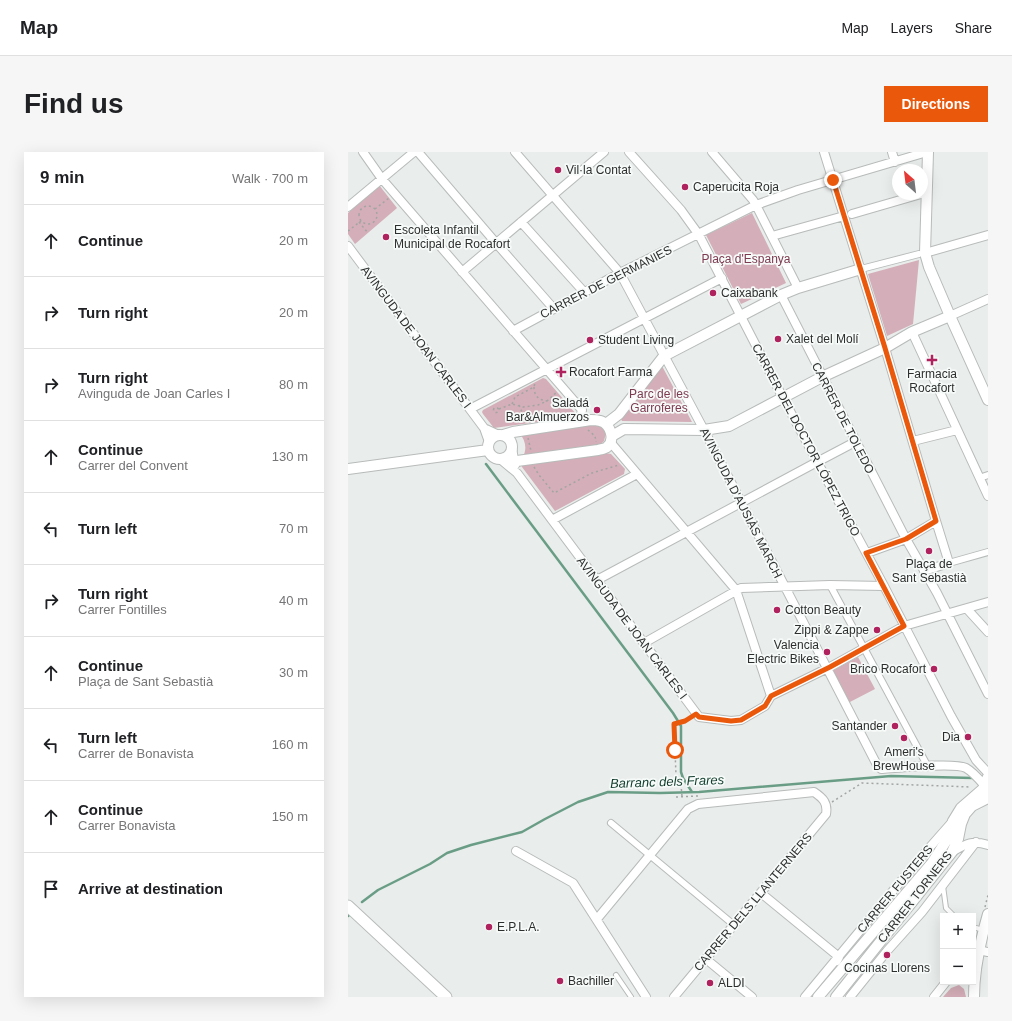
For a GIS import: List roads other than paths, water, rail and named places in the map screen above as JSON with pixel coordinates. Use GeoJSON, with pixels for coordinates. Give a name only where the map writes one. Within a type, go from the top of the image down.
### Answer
{"type":"FeatureCollection","features":[{"type":"Feature","properties":{"kind":"main road"},"geometry":{"type":"LineString","coordinates":[[348,906],[446,997]]}},
{"type":"Feature","properties":{"kind":"street"},"geometry":{"type":"LineString","coordinates":[[363,152],[382,179],[582,410],[579,422]]}},
{"type":"Feature","properties":{"kind":"street"},"geometry":{"type":"LineString","coordinates":[[348,207],[414,152]]}},
{"type":"Feature","properties":{"kind":"street"},"geometry":{"type":"LineString","coordinates":[[418,152],[554,309]]}},
{"type":"Feature","properties":{"kind":"street","name":"AVINGUDA D'AUSIÀS MARCH"},"geometry":{"type":"LineString","coordinates":[[515,152],[620,273],[704,430],[826,669],[876,763],[881,769],[928,767]]}},
{"type":"Feature","properties":{"kind":"street"},"geometry":{"type":"LineString","coordinates":[[462,272],[604,152]]}},
{"type":"Feature","properties":{"kind":"street"},"geometry":{"type":"LineString","coordinates":[[630,152],[681,210],[699,235],[741,316]]}},
{"type":"Feature","properties":{"kind":"street"},"geometry":{"type":"LineString","coordinates":[[712,152],[753,200],[798,288]]}},
{"type":"Feature","properties":{"kind":"street"},"geometry":{"type":"LineString","coordinates":[[824,152],[833,180],[848,215],[861,269],[949,563]]}},
{"type":"Feature","properties":{"kind":"street"},"geometry":{"type":"LineString","coordinates":[[892,152],[895,162]]}},
{"type":"Feature","properties":{"kind":"street"},"geometry":{"type":"LineString","coordinates":[[699,235],[756,205],[833,180],[927,152],[926,164]]}},
{"type":"Feature","properties":{"kind":"street"},"geometry":{"type":"LineString","coordinates":[[772,236],[899,200]]}},
{"type":"Feature","properties":{"kind":"street"},"geometry":{"type":"LineString","coordinates":[[923,200],[922,253],[988,400]]}},
{"type":"Feature","properties":{"kind":"street"},"geometry":{"type":"LineString","coordinates":[[521,222],[584,292]]}},
{"type":"Feature","properties":{"kind":"street","name":"CARRER DE GERMANIES"},"geometry":{"type":"LineString","coordinates":[[513,331],[620,273],[699,235]]}},
{"type":"Feature","properties":{"kind":"street"},"geometry":{"type":"LineString","coordinates":[[606,424],[618,414],[664,356],[781,295],[798,288],[861,269],[988,235]]}},
{"type":"Feature","properties":{"kind":"street","name":"AVINGUDA DE JOAN CARLES I"},"geometry":{"type":"LineString","coordinates":[[348,246],[484,428],[488,446]]}},
{"type":"Feature","properties":{"kind":"street"},"geometry":{"type":"LineString","coordinates":[[470,409],[722,278]]}},
{"type":"Feature","properties":{"kind":"street","name":"CARRER DE TOLEDO"},"geometry":{"type":"LineString","coordinates":[[781,295],[906,539]]}},
{"type":"Feature","properties":{"kind":"street"},"geometry":{"type":"LineString","coordinates":[[988,298],[912,332],[885,348],[822,377],[729,426],[704,430],[624,429],[611,439],[607,448],[515,461],[492,456],[488,446],[491,438],[513,432],[590,420],[602,421],[606,424],[611,439],[637,474],[736,590],[771,696],[826,669],[904,626],[988,602]]}},
{"type":"Feature","properties":{"kind":"street","name":"CARRER DEL DOCTOR LÓPEZ TRIGO"},"geometry":{"type":"LineString","coordinates":[[741,316],[951,716],[976,760],[988,774]]}},
{"type":"Feature","properties":{"kind":"street"},"geometry":{"type":"LineString","coordinates":[[912,332],[988,496]]}},
{"type":"Feature","properties":{"kind":"street","name":"AVINGUDA DE JOAN CARLES I"},"geometry":{"type":"LineString","coordinates":[[484,428],[501,435]]}},
{"type":"Feature","properties":{"kind":"street"},"geometry":{"type":"LineString","coordinates":[[912,441],[957,430]]}},
{"type":"Feature","properties":{"kind":"street"},"geometry":{"type":"LineString","coordinates":[[501,435],[511,441],[512,448],[511,452],[502,459]]}},
{"type":"Feature","properties":{"kind":"street"},"geometry":{"type":"LineString","coordinates":[[597,580],[855,442]]}},
{"type":"Feature","properties":{"kind":"street"},"geometry":{"type":"LineString","coordinates":[[348,469],[488,446]]}},
{"type":"Feature","properties":{"kind":"street","name":"AVINGUDA DE JOAN CARLES I"},"geometry":{"type":"LineString","coordinates":[[512,448],[517,473]]}},
{"type":"Feature","properties":{"kind":"street","name":"AVINGUDA DE JOAN CARLES I"},"geometry":{"type":"LineString","coordinates":[[502,459],[517,473],[699,717],[731,721],[741,720],[765,706],[771,696]]}},
{"type":"Feature","properties":{"kind":"street"},"geometry":{"type":"LineString","coordinates":[[552,520],[637,474]]}},
{"type":"Feature","properties":{"kind":"street"},"geometry":{"type":"LineString","coordinates":[[979,478],[988,475]]}},
{"type":"Feature","properties":{"kind":"street"},"geometry":{"type":"LineString","coordinates":[[866,553],[906,539],[936,521]]}},
{"type":"Feature","properties":{"kind":"street"},"geometry":{"type":"LineString","coordinates":[[906,539],[988,694]]}},
{"type":"Feature","properties":{"kind":"street"},"geometry":{"type":"LineString","coordinates":[[924,571],[988,552]]}},
{"type":"Feature","properties":{"kind":"street"},"geometry":{"type":"LineString","coordinates":[[830,585],[928,767],[965,767],[975,774],[986,789]]}},
{"type":"Feature","properties":{"kind":"street"},"geometry":{"type":"LineString","coordinates":[[644,643],[741,588],[830,585],[884,586]]}},
{"type":"Feature","properties":{"kind":"street"},"geometry":{"type":"LineString","coordinates":[[967,609],[988,632]]}},
{"type":"Feature","properties":{"kind":"street"},"geometry":{"type":"LineString","coordinates":[[961,767],[973,754]]}},
{"type":"Feature","properties":{"kind":"street","name":"CARRER FUSTERS"},"geometry":{"type":"LineString","coordinates":[[805,997],[916,863],[953,821],[961,808],[986,789]]}},
{"type":"Feature","properties":{"kind":"street","name":"CARRER TORNERS"},"geometry":{"type":"LineString","coordinates":[[837,997],[952,852],[958,839],[965,814],[986,789]]}},
{"type":"Feature","properties":{"kind":"street","name":"CARRER DELS LLANTERNERS"},"geometry":{"type":"LineString","coordinates":[[649,855],[688,809],[698,800],[814,792],[822,797],[827,806],[826,814],[674,997]]}},
{"type":"Feature","properties":{"kind":"street","name":"CARRER FUSTERS"},"geometry":{"type":"LineString","coordinates":[[821,994],[932,863],[948,838],[953,821]]}},
{"type":"Feature","properties":{"kind":"street"},"geometry":{"type":"LineString","coordinates":[[611,824],[734,925]]}},
{"type":"Feature","properties":{"kind":"street"},"geometry":{"type":"LineString","coordinates":[[952,852],[966,843],[976,842],[988,845]]}},
{"type":"Feature","properties":{"kind":"street"},"geometry":{"type":"LineString","coordinates":[[850,997],[887,951],[922,912],[976,842]]}},
{"type":"Feature","properties":{"kind":"street"},"geometry":{"type":"LineString","coordinates":[[516,851],[573,883],[646,997]]}},
{"type":"Feature","properties":{"kind":"street"},"geometry":{"type":"LineString","coordinates":[[597,919],[649,855]]}},
{"type":"Feature","properties":{"kind":"street"},"geometry":{"type":"LineString","coordinates":[[761,893],[839,957]]}},
{"type":"Feature","properties":{"kind":"street"},"geometry":{"type":"LineString","coordinates":[[976,967],[988,914]]}},
{"type":"Feature","properties":{"kind":"street"},"geometry":{"type":"LineString","coordinates":[[837,997],[846,991],[877,956],[887,951]]}},
{"type":"Feature","properties":{"kind":"street","name":"CARRER FUSTERS"},"geometry":{"type":"LineString","coordinates":[[821,994],[825,982],[839,957]]}},
{"type":"Feature","properties":{"kind":"street"},"geometry":{"type":"LineString","coordinates":[[706,959],[752,997]]}},
{"type":"Feature","properties":{"kind":"street"},"geometry":{"type":"LineString","coordinates":[[934,997],[943,985]]}},
{"type":"Feature","properties":{"kind":"street"},"geometry":{"type":"LineString","coordinates":[[974,985],[974,997]]}},
{"type":"Feature","properties":{"kind":"lane"},"geometry":{"type":"LineString","coordinates":[[943,886],[946,908],[951,913]]}},
{"type":"Feature","properties":{"kind":"lane"},"geometry":{"type":"LineString","coordinates":[[976,928],[983,932]]}},
{"type":"Feature","properties":{"kind":"lane"},"geometry":{"type":"LineString","coordinates":[[616,975],[631,997]]}},
{"type":"Feature","properties":{"kind":"waterway"},"geometry":{"type":"LineString","coordinates":[[486,464],[673,713],[681,726],[681,772],[692,792]]}},
{"type":"Feature","properties":{"kind":"waterway","name":"Barranc dels Frares"},"geometry":{"type":"LineString","coordinates":[[362,902],[378,890],[430,864],[447,853],[471,845],[522,832],[578,802],[608,792],[699,792],[891,776],[973,778]]}},
{"type":"Feature","properties":{"kind":"place","name":"Vil·la Contat"},"geometry":{"type":"Point","coordinates":[558,170]}},
{"type":"Feature","properties":{"kind":"place","name":"Caperucita Roja"},"geometry":{"type":"Point","coordinates":[685,187]}},
{"type":"Feature","properties":{"kind":"place","name":"Escoleta Infantil Municipal de Rocafort"},"geometry":{"type":"Point","coordinates":[386,237]}},
{"type":"Feature","properties":{"kind":"place","name":"Caixabank"},"geometry":{"type":"Point","coordinates":[713,293]}},
{"type":"Feature","properties":{"kind":"place","name":"Xalet del Molí"},"geometry":{"type":"Point","coordinates":[778,339]}},
{"type":"Feature","properties":{"kind":"place","name":"Student Living"},"geometry":{"type":"Point","coordinates":[590,340]}},
{"type":"Feature","properties":{"kind":"place","name":"Farmacia Rocafort"},"geometry":{"type":"Point","coordinates":[932,360]}},
{"type":"Feature","properties":{"kind":"place","name":"Rocafort Farma"},"geometry":{"type":"Point","coordinates":[561,372]}},
{"type":"Feature","properties":{"kind":"place","name":"Saladá Bar&Almuerzos"},"geometry":{"type":"Point","coordinates":[597,410]}},
{"type":"Feature","properties":{"kind":"place","name":"Plaça de Sant Sebastià"},"geometry":{"type":"Point","coordinates":[929,551]}},
{"type":"Feature","properties":{"kind":"place","name":"Cotton Beauty"},"geometry":{"type":"Point","coordinates":[777,610]}},
{"type":"Feature","properties":{"kind":"place","name":"Zippi & Zappe"},"geometry":{"type":"Point","coordinates":[877,630]}},
{"type":"Feature","properties":{"kind":"place","name":"Valencia Electric Bikes"},"geometry":{"type":"Point","coordinates":[827,652]}},
{"type":"Feature","properties":{"kind":"place","name":"Brico Rocafort"},"geometry":{"type":"Point","coordinates":[934,669]}},
{"type":"Feature","properties":{"kind":"place","name":"Santander"},"geometry":{"type":"Point","coordinates":[895,726]}},
{"type":"Feature","properties":{"kind":"place","name":"Dia"},"geometry":{"type":"Point","coordinates":[968,737]}},
{"type":"Feature","properties":{"kind":"place","name":"Ameri's BrewHouse"},"geometry":{"type":"Point","coordinates":[904,738]}},
{"type":"Feature","properties":{"kind":"place","name":"E.P.L.A."},"geometry":{"type":"Point","coordinates":[489,927]}},
{"type":"Feature","properties":{"kind":"place","name":"Cocinas Llorens"},"geometry":{"type":"Point","coordinates":[887,955]}},
{"type":"Feature","properties":{"kind":"place","name":"Bachiller"},"geometry":{"type":"Point","coordinates":[560,981]}},
{"type":"Feature","properties":{"kind":"place","name":"ALDI"},"geometry":{"type":"Point","coordinates":[710,983]}},
{"type":"Feature","properties":{"kind":"park label","name":"Plaça d'Espanya"},"geometry":{"type":"Point","coordinates":[746,259]}},
{"type":"Feature","properties":{"kind":"park label","name":"Parc de les Garroferes"},"geometry":{"type":"Point","coordinates":[659,401]}}]}
